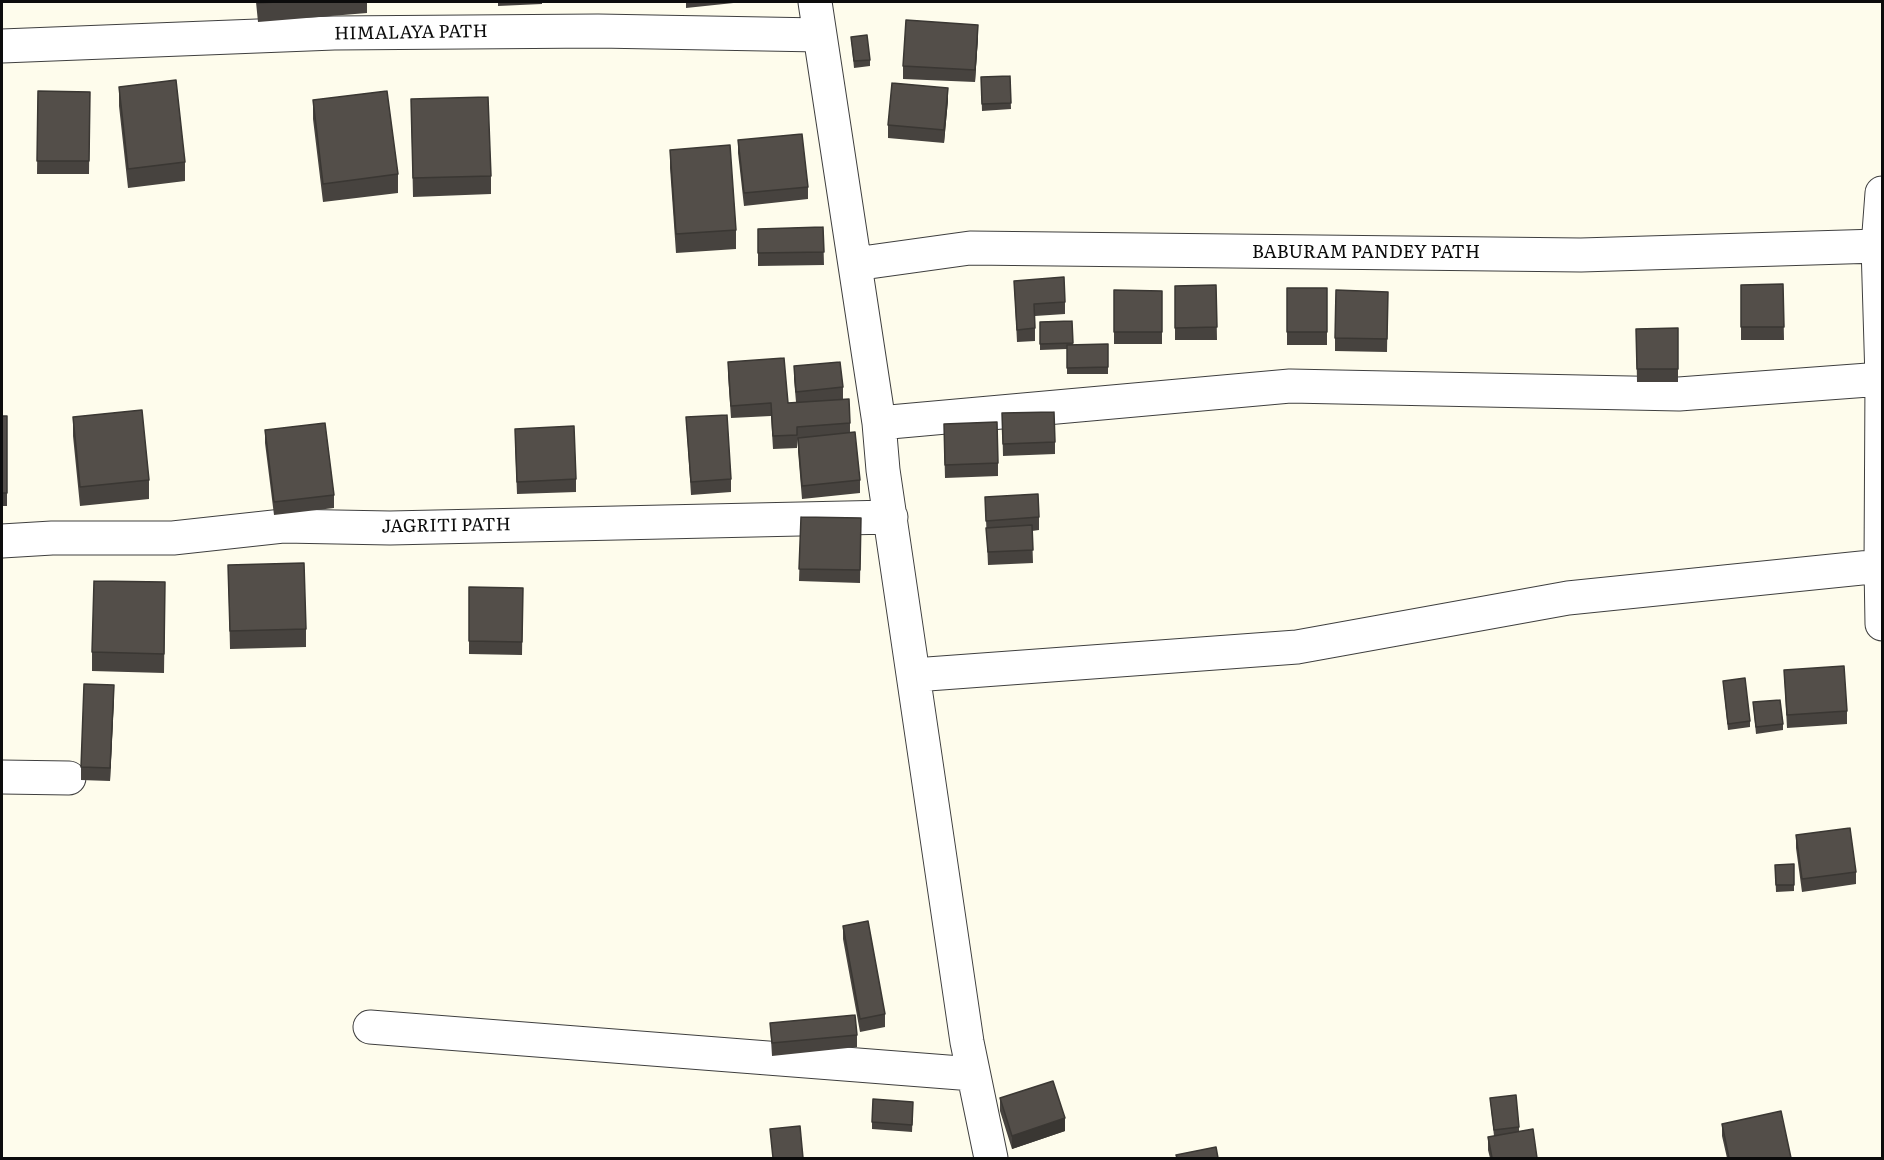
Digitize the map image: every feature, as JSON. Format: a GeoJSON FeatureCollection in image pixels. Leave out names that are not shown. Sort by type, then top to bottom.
{"type":"FeatureCollection","features":[{"type":"Feature","properties":{"kind":"street"},"geometry":{"type":"LineString","coordinates":[[815,2],[879,423],[883,470],[973,1074],[991,1158]]}},
{"type":"Feature","properties":{"kind":"street","name":"HIMALAYA PATH"},"geometry":{"type":"LineString","coordinates":[[2,46],[334,33],[598,30],[820,35]]}},
{"type":"Feature","properties":{"kind":"street"},"geometry":{"type":"LineString","coordinates":[[1882,194],[1878,246],[1882,379],[1882,624]]}},
{"type":"Feature","properties":{"kind":"street","name":"BABURAM PANDEY PATH"},"geometry":{"type":"LineString","coordinates":[[855,264],[970,248],[1581,255],[1878,246]]}},
{"type":"Feature","properties":{"kind":"street"},"geometry":{"type":"LineString","coordinates":[[879,423],[1290,386],[1679,394],[1882,379]]}},
{"type":"Feature","properties":{"kind":"street","name":"JAGRITI PATH"},"geometry":{"type":"LineString","coordinates":[[2,541],[52,538],[173,537],[283,526],[390,528],[891,517]]}},
{"type":"Feature","properties":{"kind":"street"},"geometry":{"type":"LineString","coordinates":[[914,675],[1297,647],[1568,597],[1881,566]]}},
{"type":"Feature","properties":{"kind":"street"},"geometry":{"type":"LineString","coordinates":[[2,777],[69,778]]}},
{"type":"Feature","properties":{"kind":"street"},"geometry":{"type":"LineString","coordinates":[[370,1027],[973,1074]]}},
{"type":"Feature","properties":{"kind":"building"},"geometry":{"type":"Polygon","coordinates":[[[906,20],[978,25],[975,70],[903,66],[906,20]]]}},
{"type":"Feature","properties":{"kind":"building"},"geometry":{"type":"Polygon","coordinates":[[[867,35],[870,60],[854,61],[851,37],[867,35]]]}},
{"type":"Feature","properties":{"kind":"building"},"geometry":{"type":"Polygon","coordinates":[[[1010,76],[1011,103],[982,104],[981,77],[1010,76]]]}},
{"type":"Feature","properties":{"kind":"building"},"geometry":{"type":"Polygon","coordinates":[[[176,80],[185,162],[128,169],[119,87],[176,80]]]}},
{"type":"Feature","properties":{"kind":"building"},"geometry":{"type":"Polygon","coordinates":[[[892,83],[948,88],[944,130],[888,125],[892,83]]]}},
{"type":"Feature","properties":{"kind":"building"},"geometry":{"type":"Polygon","coordinates":[[[38,91],[90,92],[89,161],[37,161],[38,91]]]}},
{"type":"Feature","properties":{"kind":"building"},"geometry":{"type":"Polygon","coordinates":[[[387,91],[398,174],[323,184],[313,100],[387,91]]]}},
{"type":"Feature","properties":{"kind":"building"},"geometry":{"type":"Polygon","coordinates":[[[488,97],[491,176],[413,178],[411,99],[488,97]]]}},
{"type":"Feature","properties":{"kind":"building"},"geometry":{"type":"Polygon","coordinates":[[[802,134],[808,187],[744,193],[738,140],[802,134]]]}},
{"type":"Feature","properties":{"kind":"building"},"geometry":{"type":"Polygon","coordinates":[[[730,145],[736,230],[676,234],[670,150],[730,145]]]}},
{"type":"Feature","properties":{"kind":"building"},"geometry":{"type":"Polygon","coordinates":[[[823,227],[824,252],[758,253],[758,229],[823,227]]]}},
{"type":"Feature","properties":{"kind":"building"},"geometry":{"type":"Polygon","coordinates":[[[1064,277],[1065,302],[1034,304],[1035,328],[1017,330],[1014,281],[1064,277]]]}},
{"type":"Feature","properties":{"kind":"building"},"geometry":{"type":"Polygon","coordinates":[[[1783,284],[1784,327],[1741,327],[1741,285],[1783,284]]]}},
{"type":"Feature","properties":{"kind":"building"},"geometry":{"type":"Polygon","coordinates":[[[1216,285],[1217,327],[1175,328],[1175,286],[1216,285]]]}},
{"type":"Feature","properties":{"kind":"building"},"geometry":{"type":"Polygon","coordinates":[[[1287,288],[1327,288],[1327,332],[1287,332],[1287,288]]]}},
{"type":"Feature","properties":{"kind":"building"},"geometry":{"type":"Polygon","coordinates":[[[1114,290],[1162,291],[1162,332],[1114,332],[1114,290]]]}},
{"type":"Feature","properties":{"kind":"building"},"geometry":{"type":"Polygon","coordinates":[[[1336,290],[1388,292],[1387,339],[1335,338],[1336,290]]]}},
{"type":"Feature","properties":{"kind":"building"},"geometry":{"type":"Polygon","coordinates":[[[1072,321],[1073,343],[1040,344],[1040,322],[1072,321]]]}},
{"type":"Feature","properties":{"kind":"building"},"geometry":{"type":"Polygon","coordinates":[[[1678,328],[1678,369],[1637,369],[1636,329],[1678,328]]]}},
{"type":"Feature","properties":{"kind":"building"},"geometry":{"type":"Polygon","coordinates":[[[1108,344],[1108,367],[1067,368],[1067,345],[1108,344]]]}},
{"type":"Feature","properties":{"kind":"building"},"geometry":{"type":"Polygon","coordinates":[[[784,358],[788,403],[849,399],[850,423],[797,427],[797,435],[773,436],[771,403],[731,406],[728,362],[784,358]]]}},
{"type":"Feature","properties":{"kind":"building"},"geometry":{"type":"Polygon","coordinates":[[[840,362],[843,387],[796,392],[794,366],[840,362]]]}},
{"type":"Feature","properties":{"kind":"building"},"geometry":{"type":"Polygon","coordinates":[[[142,410],[149,480],[80,487],[73,417],[142,410]]]}},
{"type":"Feature","properties":{"kind":"building"},"geometry":{"type":"Polygon","coordinates":[[[1054,412],[1055,442],[1003,444],[1002,413],[1054,412]]]}},
{"type":"Feature","properties":{"kind":"building"},"geometry":{"type":"Polygon","coordinates":[[[727,415],[731,479],[691,482],[686,417],[727,415]]]}},
{"type":"Feature","properties":{"kind":"building"},"geometry":{"type":"Polygon","coordinates":[[[2,416],[7,416],[7,493],[2,493],[2,416]]]}},
{"type":"Feature","properties":{"kind":"building"},"geometry":{"type":"Polygon","coordinates":[[[997,422],[998,463],[945,465],[944,424],[997,422]]]}},
{"type":"Feature","properties":{"kind":"building"},"geometry":{"type":"Polygon","coordinates":[[[325,423],[334,495],[274,502],[265,430],[325,423]]]}},
{"type":"Feature","properties":{"kind":"building"},"geometry":{"type":"Polygon","coordinates":[[[574,426],[576,479],[517,482],[515,429],[574,426]]]}},
{"type":"Feature","properties":{"kind":"building"},"geometry":{"type":"Polygon","coordinates":[[[855,432],[860,480],[802,486],[798,438],[855,432]]]}},
{"type":"Feature","properties":{"kind":"building"},"geometry":{"type":"Polygon","coordinates":[[[1038,494],[1039,517],[986,521],[985,497],[1038,494]]]}},
{"type":"Feature","properties":{"kind":"building"},"geometry":{"type":"Polygon","coordinates":[[[801,517],[861,518],[860,570],[799,569],[801,517]]]}},
{"type":"Feature","properties":{"kind":"building"},"geometry":{"type":"Polygon","coordinates":[[[1032,525],[1033,550],[988,552],[986,528],[1032,525]]]}},
{"type":"Feature","properties":{"kind":"building"},"geometry":{"type":"Polygon","coordinates":[[[304,563],[306,629],[230,631],[228,565],[304,563]]]}},
{"type":"Feature","properties":{"kind":"building"},"geometry":{"type":"Polygon","coordinates":[[[94,581],[165,582],[164,654],[92,652],[94,581]]]}},
{"type":"Feature","properties":{"kind":"building"},"geometry":{"type":"Polygon","coordinates":[[[469,587],[523,588],[522,642],[469,641],[469,587]]]}},
{"type":"Feature","properties":{"kind":"building"},"geometry":{"type":"Polygon","coordinates":[[[1844,666],[1847,711],[1787,715],[1784,670],[1844,666]]]}},
{"type":"Feature","properties":{"kind":"building"},"geometry":{"type":"Polygon","coordinates":[[[1745,678],[1750,721],[1728,724],[1723,681],[1745,678]]]}},
{"type":"Feature","properties":{"kind":"building"},"geometry":{"type":"Polygon","coordinates":[[[84,684],[114,685],[110,768],[81,767],[84,684]]]}},
{"type":"Feature","properties":{"kind":"building"},"geometry":{"type":"Polygon","coordinates":[[[1780,700],[1783,724],[1756,727],[1753,702],[1780,700]]]}},
{"type":"Feature","properties":{"kind":"building"},"geometry":{"type":"Polygon","coordinates":[[[1850,828],[1856,872],[1802,879],[1796,835],[1850,828]]]}},
{"type":"Feature","properties":{"kind":"building"},"geometry":{"type":"Polygon","coordinates":[[[1794,864],[1794,885],[1776,885],[1775,865],[1794,864]]]}},
{"type":"Feature","properties":{"kind":"building"},"geometry":{"type":"Polygon","coordinates":[[[868,921],[885,1014],[860,1019],[843,926],[868,921]]]}},
{"type":"Feature","properties":{"kind":"building"},"geometry":{"type":"Polygon","coordinates":[[[855,1015],[857,1035],[772,1043],[770,1023],[855,1015]]]}},
{"type":"Feature","properties":{"kind":"building"},"geometry":{"type":"Polygon","coordinates":[[[1053,1081],[1065,1118],[1012,1136],[1000,1098],[1053,1081]]]}},
{"type":"Feature","properties":{"kind":"building"},"geometry":{"type":"Polygon","coordinates":[[[1516,1095],[1519,1127],[1494,1130],[1490,1098],[1516,1095]]]}},
{"type":"Feature","properties":{"kind":"building"},"geometry":{"type":"Polygon","coordinates":[[[873,1099],[913,1102],[912,1125],[872,1122],[873,1099]]]}},
{"type":"Feature","properties":{"kind":"building"},"geometry":{"type":"Polygon","coordinates":[[[1781,1111],[1791,1158],[1729,1158],[1722,1124],[1781,1111]]]}},
{"type":"Feature","properties":{"kind":"building"},"geometry":{"type":"Polygon","coordinates":[[[800,1126],[803,1158],[773,1158],[770,1129],[800,1126]]]}},
{"type":"Feature","properties":{"kind":"building"},"geometry":{"type":"Polygon","coordinates":[[[1533,1129],[1537,1158],[1492,1158],[1488,1137],[1533,1129]]]}},
{"type":"Feature","properties":{"kind":"building"},"geometry":{"type":"Polygon","coordinates":[[[1216,1147],[1218,1158],[1177,1158],[1176,1155],[1216,1147]]]}}]}
